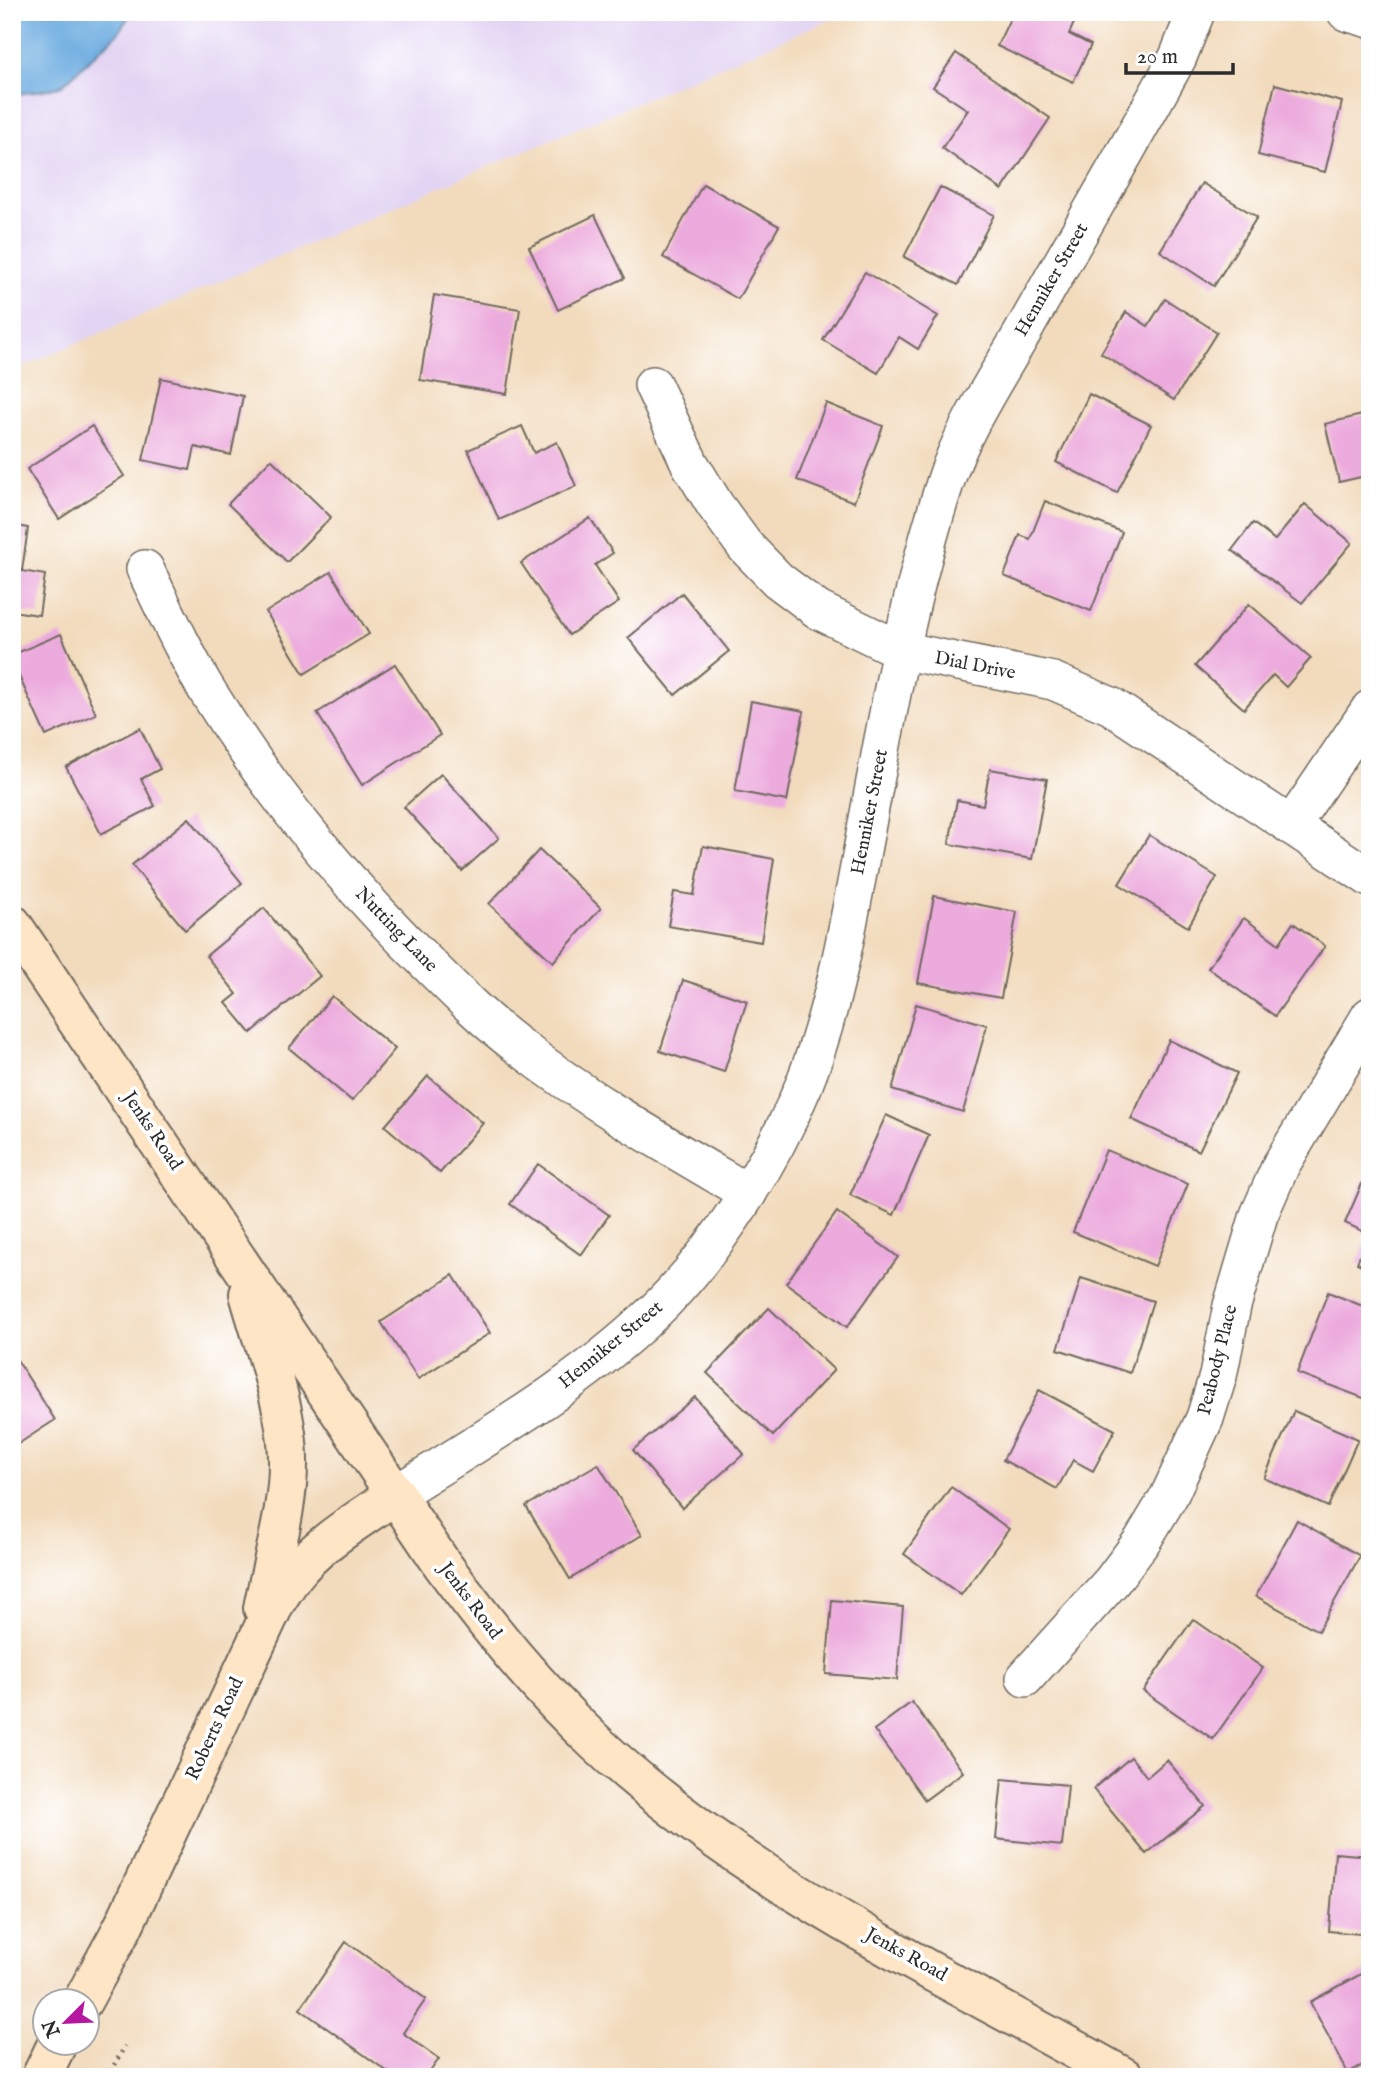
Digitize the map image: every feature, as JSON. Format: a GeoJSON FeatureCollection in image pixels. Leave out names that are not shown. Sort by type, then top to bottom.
{"type":"FeatureCollection","features":[{"type":"Feature","properties":{"kind":"street","name":"Henniker Street"},"geometry":{"type":"LineString","coordinates":[[396,1494],[539,1402],[631,1334],[667,1300],[697,1265],[748,1193],[775,1148],[803,1086],[822,1033],[852,908],[916,576],[947,477],[961,443],[1178,57],[1196,12]]}},
{"type":"Feature","properties":{"kind":"street"},"geometry":{"type":"LineString","coordinates":[[1346,12],[1370,19]]}},
{"type":"Feature","properties":{"kind":"street","name":"Dial Drive"},"geometry":{"type":"LineString","coordinates":[[653,385],[690,464],[745,546],[778,580],[818,610],[900,650],[1053,681],[1111,706],[1370,878]]}},
{"type":"Feature","properties":{"kind":"street","name":"Nutting Lane"},"geometry":{"type":"LineString","coordinates":[[145,569],[207,691],[260,769],[324,853],[383,920],[452,988],[519,1046],[598,1104],[748,1193]]}},
{"type":"Feature","properties":{"kind":"street"},"geometry":{"type":"LineString","coordinates":[[1291,826],[1370,709]]}},
{"type":"Feature","properties":{"kind":"street","name":"Jenks Road"},"geometry":{"type":"LineString","coordinates":[[12,924],[442,1563],[508,1652],[587,1734],[640,1781],[770,1877],[866,1934],[1124,2077]]}},
{"type":"Feature","properties":{"kind":"street","name":"Peabody Place"},"geometry":{"type":"LineString","coordinates":[[1025,1678],[1112,1581],[1142,1541],[1169,1496],[1205,1418],[1218,1376],[1231,1306],[1259,1215],[1281,1165],[1370,1016]]}},
{"type":"Feature","properties":{"kind":"street"},"geometry":{"type":"LineString","coordinates":[[242,1266],[283,1419],[288,1460],[285,1497],[256,1641]]}},
{"type":"Feature","properties":{"kind":"street","name":"Roberts Road"},"geometry":{"type":"LineString","coordinates":[[89,1988],[121,1929],[275,1603],[295,1574],[342,1532],[396,1494]]}},
{"type":"Feature","properties":{"kind":"path"},"geometry":{"type":"LineString","coordinates":[[107,2077],[125,2046]]}},
{"type":"Feature","properties":{"kind":"shaded area"},"geometry":{"type":"Polygon","coordinates":[[[12,12],[847,12],[12,371],[12,12]]]}},
{"type":"Feature","properties":{"kind":"water"},"geometry":{"type":"Polygon","coordinates":[[[12,12],[132,12],[118,33],[60,87],[12,95],[12,12]]]}},
{"type":"Feature","properties":{"kind":"building"},"geometry":{"type":"Polygon","coordinates":[[[1013,12],[1079,12],[1069,34],[1091,45],[1073,82],[997,46],[1013,12]]]}},
{"type":"Feature","properties":{"kind":"building"},"geometry":{"type":"Polygon","coordinates":[[[956,53],[1050,118],[1002,190],[942,148],[968,110],[933,87],[956,53]]]}},
{"type":"Feature","properties":{"kind":"building"},"geometry":{"type":"Polygon","coordinates":[[[1275,84],[1342,102],[1325,172],[1258,155],[1275,84]]]}},
{"type":"Feature","properties":{"kind":"building"},"geometry":{"type":"Polygon","coordinates":[[[1202,183],[1257,217],[1214,286],[1160,251],[1202,183]]]}},
{"type":"Feature","properties":{"kind":"building"},"geometry":{"type":"Polygon","coordinates":[[[703,184],[779,226],[738,299],[663,257],[703,184]]]}},
{"type":"Feature","properties":{"kind":"building"},"geometry":{"type":"Polygon","coordinates":[[[940,187],[994,215],[958,285],[904,257],[940,187]]]}},
{"type":"Feature","properties":{"kind":"building"},"geometry":{"type":"Polygon","coordinates":[[[595,215],[625,278],[558,310],[529,247],[595,215]]]}},
{"type":"Feature","properties":{"kind":"building"},"geometry":{"type":"Polygon","coordinates":[[[865,272],[938,316],[918,349],[899,337],[878,373],[823,340],[865,272]]]}},
{"type":"Feature","properties":{"kind":"building"},"geometry":{"type":"Polygon","coordinates":[[[434,295],[520,309],[507,394],[420,380],[434,295]]]}},
{"type":"Feature","properties":{"kind":"building"},"geometry":{"type":"Polygon","coordinates":[[[1165,299],[1217,332],[1174,400],[1101,353],[1126,312],[1148,326],[1165,299]]]}},
{"type":"Feature","properties":{"kind":"building"},"geometry":{"type":"Polygon","coordinates":[[[161,378],[243,396],[231,455],[195,447],[190,470],[143,460],[161,378]]]}},
{"type":"Feature","properties":{"kind":"building"},"geometry":{"type":"Polygon","coordinates":[[[1089,394],[1151,425],[1117,493],[1056,462],[1089,394]]]}},
{"type":"Feature","properties":{"kind":"building"},"geometry":{"type":"Polygon","coordinates":[[[826,403],[883,426],[854,502],[797,480],[826,403]]]}},
{"type":"Feature","properties":{"kind":"building"},"geometry":{"type":"Polygon","coordinates":[[[1370,413],[1370,475],[1339,482],[1325,424],[1370,413]]]}},
{"type":"Feature","properties":{"kind":"building"},"geometry":{"type":"Polygon","coordinates":[[[92,426],[124,476],[59,519],[27,469],[92,426]]]}},
{"type":"Feature","properties":{"kind":"building"},"geometry":{"type":"Polygon","coordinates":[[[522,426],[534,453],[557,442],[576,486],[499,520],[468,450],[522,426]]]}},
{"type":"Feature","properties":{"kind":"building"},"geometry":{"type":"Polygon","coordinates":[[[271,459],[331,517],[287,562],[228,504],[271,459]]]}},
{"type":"Feature","properties":{"kind":"building"},"geometry":{"type":"Polygon","coordinates":[[[1045,501],[1122,532],[1091,611],[1004,576],[1020,535],[1030,539],[1045,501]]]}},
{"type":"Feature","properties":{"kind":"building"},"geometry":{"type":"Polygon","coordinates":[[[1305,504],[1352,543],[1302,603],[1232,550],[1253,523],[1275,540],[1305,504]]]}},
{"type":"Feature","properties":{"kind":"building"},"geometry":{"type":"Polygon","coordinates":[[[590,518],[613,553],[595,565],[619,602],[569,635],[521,563],[590,518]]]}},
{"type":"Feature","properties":{"kind":"building"},"geometry":{"type":"Polygon","coordinates":[[[12,525],[28,528],[22,571],[45,575],[39,615],[12,611],[12,525]]]}},
{"type":"Feature","properties":{"kind":"building"},"geometry":{"type":"Polygon","coordinates":[[[331,572],[369,634],[304,674],[266,612],[331,572]]]}},
{"type":"Feature","properties":{"kind":"building"},"geometry":{"type":"Polygon","coordinates":[[[682,593],[729,651],[675,695],[628,638],[682,593]]]}},
{"type":"Feature","properties":{"kind":"building"},"geometry":{"type":"Polygon","coordinates":[[[1249,604],[1311,658],[1286,687],[1273,675],[1244,709],[1195,666],[1249,604]]]}},
{"type":"Feature","properties":{"kind":"building"},"geometry":{"type":"Polygon","coordinates":[[[61,634],[96,714],[46,736],[12,661],[12,655],[61,634]]]}},
{"type":"Feature","properties":{"kind":"building"},"geometry":{"type":"Polygon","coordinates":[[[395,664],[440,735],[362,785],[317,713],[395,664]]]}},
{"type":"Feature","properties":{"kind":"building"},"geometry":{"type":"Polygon","coordinates":[[[751,701],[804,711],[787,801],[735,791],[751,701]]]}},
{"type":"Feature","properties":{"kind":"building"},"geometry":{"type":"Polygon","coordinates":[[[140,728],[160,769],[141,779],[155,806],[101,834],[66,767],[140,728]]]}},
{"type":"Feature","properties":{"kind":"building"},"geometry":{"type":"Polygon","coordinates":[[[990,769],[1047,779],[1032,859],[949,844],[957,800],[983,805],[990,769]]]}},
{"type":"Feature","properties":{"kind":"building"},"geometry":{"type":"Polygon","coordinates":[[[441,774],[499,838],[462,871],[404,807],[441,774]]]}},
{"type":"Feature","properties":{"kind":"building"},"geometry":{"type":"Polygon","coordinates":[[[189,818],[242,883],[185,930],[132,865],[189,818]]]}},
{"type":"Feature","properties":{"kind":"building"},"geometry":{"type":"Polygon","coordinates":[[[1149,835],[1217,877],[1188,927],[1119,884],[1149,835]]]}},
{"type":"Feature","properties":{"kind":"building"},"geometry":{"type":"Polygon","coordinates":[[[703,846],[774,859],[761,942],[668,926],[674,892],[694,895],[703,846]]]}},
{"type":"Feature","properties":{"kind":"building"},"geometry":{"type":"Polygon","coordinates":[[[539,850],[601,908],[553,962],[489,904],[539,850]]]}},
{"type":"Feature","properties":{"kind":"building"},"geometry":{"type":"Polygon","coordinates":[[[934,896],[1017,912],[1001,998],[918,983],[934,896]]]}},
{"type":"Feature","properties":{"kind":"building"},"geometry":{"type":"Polygon","coordinates":[[[264,908],[320,976],[251,1033],[226,1003],[237,994],[206,956],[264,908]]]}},
{"type":"Feature","properties":{"kind":"building"},"geometry":{"type":"Polygon","coordinates":[[[1244,918],[1279,944],[1293,923],[1325,946],[1275,1016],[1208,968],[1244,918]]]}},
{"type":"Feature","properties":{"kind":"building"},"geometry":{"type":"Polygon","coordinates":[[[683,980],[747,1001],[724,1072],[660,1051],[683,980]]]}},
{"type":"Feature","properties":{"kind":"building"},"geometry":{"type":"Polygon","coordinates":[[[332,996],[395,1049],[352,1101],[289,1048],[332,996]]]}},
{"type":"Feature","properties":{"kind":"building"},"geometry":{"type":"Polygon","coordinates":[[[916,1004],[987,1025],[963,1112],[892,1090],[916,1004]]]}},
{"type":"Feature","properties":{"kind":"building"},"geometry":{"type":"Polygon","coordinates":[[[1169,1040],[1237,1073],[1199,1151],[1131,1119],[1169,1040]]]}},
{"type":"Feature","properties":{"kind":"building"},"geometry":{"type":"Polygon","coordinates":[[[428,1076],[483,1123],[440,1173],[385,1126],[428,1076]]]}},
{"type":"Feature","properties":{"kind":"building"},"geometry":{"type":"Polygon","coordinates":[[[886,1115],[929,1135],[894,1215],[850,1195],[886,1115]]]}},
{"type":"Feature","properties":{"kind":"building"},"geometry":{"type":"Polygon","coordinates":[[[1106,1150],[1188,1184],[1155,1266],[1073,1232],[1106,1150]]]}},
{"type":"Feature","properties":{"kind":"building"},"geometry":{"type":"Polygon","coordinates":[[[538,1164],[609,1215],[581,1255],[510,1204],[538,1164]]]}},
{"type":"Feature","properties":{"kind":"building"},"geometry":{"type":"Polygon","coordinates":[[[1364,1179],[1370,1181],[1370,1269],[1357,1263],[1369,1234],[1345,1223],[1364,1179]]]}},
{"type":"Feature","properties":{"kind":"building"},"geometry":{"type":"Polygon","coordinates":[[[837,1212],[898,1257],[847,1327],[786,1283],[837,1212]]]}},
{"type":"Feature","properties":{"kind":"building"},"geometry":{"type":"Polygon","coordinates":[[[453,1275],[490,1333],[418,1379],[381,1322],[453,1275]]]}},
{"type":"Feature","properties":{"kind":"building"},"geometry":{"type":"Polygon","coordinates":[[[1081,1278],[1153,1301],[1130,1373],[1058,1349],[1081,1278]]]}},
{"type":"Feature","properties":{"kind":"building"},"geometry":{"type":"Polygon","coordinates":[[[1328,1292],[1370,1309],[1370,1389],[1366,1399],[1297,1373],[1328,1292]]]}},
{"type":"Feature","properties":{"kind":"building"},"geometry":{"type":"Polygon","coordinates":[[[769,1308],[834,1370],[773,1436],[707,1373],[769,1308]]]}},
{"type":"Feature","properties":{"kind":"building"},"geometry":{"type":"Polygon","coordinates":[[[12,1352],[55,1420],[12,1448],[12,1352]]]}},
{"type":"Feature","properties":{"kind":"building"},"geometry":{"type":"Polygon","coordinates":[[[1039,1390],[1115,1430],[1093,1471],[1073,1460],[1057,1489],[1003,1460],[1039,1390]]]}},
{"type":"Feature","properties":{"kind":"building"},"geometry":{"type":"Polygon","coordinates":[[[695,1397],[744,1454],[682,1508],[633,1450],[695,1397]]]}},
{"type":"Feature","properties":{"kind":"building"},"geometry":{"type":"Polygon","coordinates":[[[1294,1411],[1358,1439],[1328,1507],[1264,1478],[1294,1411]]]}},
{"type":"Feature","properties":{"kind":"building"},"geometry":{"type":"Polygon","coordinates":[[[598,1464],[642,1535],[570,1579],[526,1506],[598,1464]]]}},
{"type":"Feature","properties":{"kind":"building"},"geometry":{"type":"Polygon","coordinates":[[[951,1487],[1009,1529],[961,1595],[904,1554],[951,1487]]]}},
{"type":"Feature","properties":{"kind":"building"},"geometry":{"type":"Polygon","coordinates":[[[1297,1520],[1360,1556],[1318,1631],[1256,1596],[1297,1520]]]}},
{"type":"Feature","properties":{"kind":"building"},"geometry":{"type":"Polygon","coordinates":[[[832,1600],[903,1607],[897,1680],[826,1674],[832,1600]]]}},
{"type":"Feature","properties":{"kind":"building"},"geometry":{"type":"Polygon","coordinates":[[[1193,1619],[1263,1668],[1213,1739],[1143,1691],[1193,1619]]]}},
{"type":"Feature","properties":{"kind":"building"},"geometry":{"type":"Polygon","coordinates":[[[912,1702],[963,1772],[925,1800],[874,1730],[912,1702]]]}},
{"type":"Feature","properties":{"kind":"building"},"geometry":{"type":"Polygon","coordinates":[[[1131,1757],[1147,1777],[1167,1760],[1205,1806],[1146,1854],[1093,1789],[1131,1757]]]}},
{"type":"Feature","properties":{"kind":"building"},"geometry":{"type":"Polygon","coordinates":[[[1002,1779],[1068,1785],[1062,1846],[996,1839],[1002,1779]]]}},
{"type":"Feature","properties":{"kind":"building"},"geometry":{"type":"Polygon","coordinates":[[[1335,1853],[1370,1856],[1370,1935],[1329,1931],[1335,1853]]]}},
{"type":"Feature","properties":{"kind":"building"},"geometry":{"type":"Polygon","coordinates":[[[346,1942],[426,1999],[403,2033],[439,2059],[426,2077],[395,2077],[300,2009],[346,1942]]]}},
{"type":"Feature","properties":{"kind":"building"},"geometry":{"type":"Polygon","coordinates":[[[1370,1969],[1370,2061],[1348,2073],[1310,2002],[1370,1969]]]}}]}
